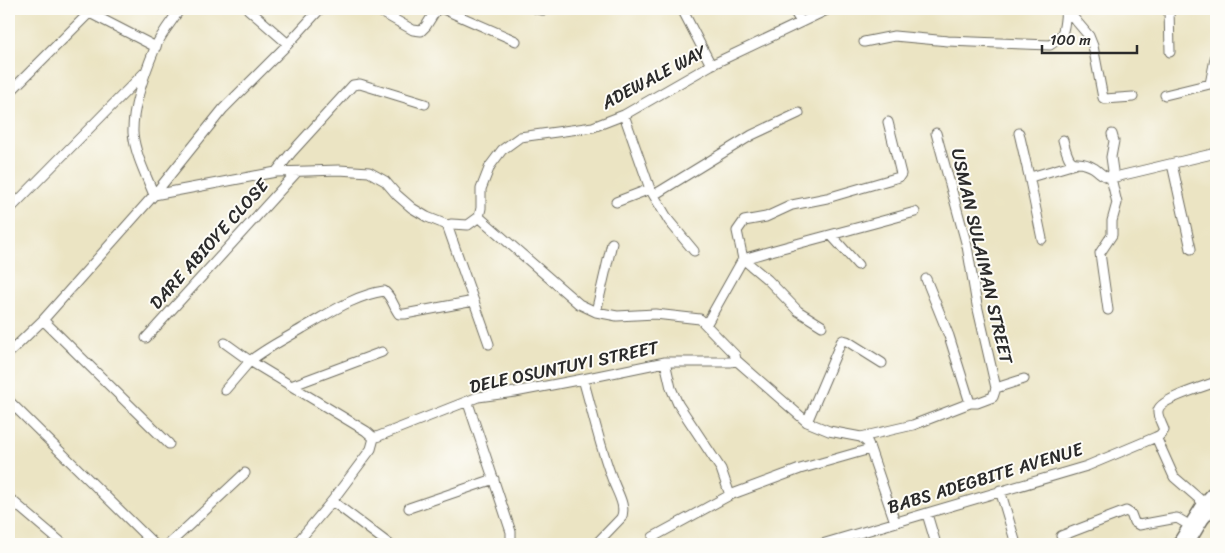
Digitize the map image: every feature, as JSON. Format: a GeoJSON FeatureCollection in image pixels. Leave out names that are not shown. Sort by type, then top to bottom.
{"type":"FeatureCollection","features":[{"type":"Feature","properties":{"kind":"main road"},"geometry":{"type":"LineString","coordinates":[[1178,544],[1204,503],[1216,490]]}},
{"type":"Feature","properties":{"kind":"main road"},"geometry":{"type":"LineString","coordinates":[[1188,544],[1216,502]]}},
{"type":"Feature","properties":{"kind":"street"},"geometry":{"type":"LineString","coordinates":[[154,195],[140,163],[134,134],[134,114],[139,93],[156,47],[180,9]]}},
{"type":"Feature","properties":{"kind":"street"},"geometry":{"type":"LineString","coordinates":[[248,9],[288,44]]}},
{"type":"Feature","properties":{"kind":"street"},"geometry":{"type":"LineString","coordinates":[[9,353],[43,320],[154,195],[223,109],[320,9]]}},
{"type":"Feature","properties":{"kind":"street"},"geometry":{"type":"LineString","coordinates":[[376,9],[413,30],[421,31],[436,10],[441,9],[516,41]]}},
{"type":"Feature","properties":{"kind":"street"},"geometry":{"type":"LineString","coordinates":[[537,9],[549,9]]}},
{"type":"Feature","properties":{"kind":"street"},"geometry":{"type":"LineString","coordinates":[[682,9],[711,65]]}},
{"type":"Feature","properties":{"kind":"street"},"geometry":{"type":"LineString","coordinates":[[794,9],[801,22]]}},
{"type":"Feature","properties":{"kind":"street","name":"ADEWALE WAY"},"geometry":{"type":"LineString","coordinates":[[479,218],[481,208],[480,189],[490,166],[502,150],[520,137],[593,127],[624,115],[711,65],[829,9]]}},
{"type":"Feature","properties":{"kind":"street"},"geometry":{"type":"LineString","coordinates":[[864,42],[894,36],[948,41],[1050,45],[1062,35],[1066,9]]}},
{"type":"Feature","properties":{"kind":"street"},"geometry":{"type":"LineString","coordinates":[[1066,9],[1089,36],[1093,46],[1103,98],[1105,100],[1133,97]]}},
{"type":"Feature","properties":{"kind":"street"},"geometry":{"type":"LineString","coordinates":[[1169,9],[1170,52]]}},
{"type":"Feature","properties":{"kind":"street"},"geometry":{"type":"LineString","coordinates":[[9,93],[86,11],[156,47]]}},
{"type":"Feature","properties":{"kind":"street"},"geometry":{"type":"LineString","coordinates":[[1165,95],[1210,84],[1216,54]]}},
{"type":"Feature","properties":{"kind":"street"},"geometry":{"type":"LineString","coordinates":[[9,210],[148,69]]}},
{"type":"Feature","properties":{"kind":"street"},"geometry":{"type":"LineString","coordinates":[[276,172],[353,85],[360,84],[425,104]]}},
{"type":"Feature","properties":{"kind":"street"},"geometry":{"type":"LineString","coordinates":[[616,202],[652,192],[752,135],[799,113]]}},
{"type":"Feature","properties":{"kind":"street"},"geometry":{"type":"LineString","coordinates":[[624,115],[652,192],[669,221],[694,252]]}},
{"type":"Feature","properties":{"kind":"street"},"geometry":{"type":"LineString","coordinates":[[822,326],[798,311],[768,280],[743,259],[737,230],[744,221],[766,217],[792,205],[827,198],[899,176],[901,174],[888,122]]}},
{"type":"Feature","properties":{"kind":"street","name":"USMAN SULAIMAN STREET"},"geometry":{"type":"LineString","coordinates":[[936,133],[967,246],[977,305],[996,388]]}},
{"type":"Feature","properties":{"kind":"street"},"geometry":{"type":"LineString","coordinates":[[1019,133],[1042,239]]}},
{"type":"Feature","properties":{"kind":"street"},"geometry":{"type":"LineString","coordinates":[[1108,310],[1100,253],[1112,235],[1112,221],[1117,203],[1111,178],[1113,171],[1111,157],[1114,141],[1112,134]]}},
{"type":"Feature","properties":{"kind":"street"},"geometry":{"type":"LineString","coordinates":[[1063,140],[1067,156],[1075,164]]}},
{"type":"Feature","properties":{"kind":"street"},"geometry":{"type":"LineString","coordinates":[[1029,176],[1075,164],[1094,168],[1101,175],[1111,178],[1216,154]]}},
{"type":"Feature","properties":{"kind":"street"},"geometry":{"type":"LineString","coordinates":[[1172,164],[1191,249]]}},
{"type":"Feature","properties":{"kind":"street"},"geometry":{"type":"LineString","coordinates":[[154,195],[276,172],[339,170],[369,172],[386,181],[397,195],[412,208],[427,217],[448,225],[468,225],[479,218],[579,304],[596,312],[617,316],[655,314],[694,318],[706,325],[735,355],[736,360],[807,422],[829,431],[862,437],[913,425],[970,403],[977,403],[993,397],[996,388],[1024,379]]}},
{"type":"Feature","properties":{"kind":"street","name":"DARE ABIOYE CLOSE"},"geometry":{"type":"LineString","coordinates":[[146,338],[296,172]]}},
{"type":"Feature","properties":{"kind":"street"},"geometry":{"type":"LineString","coordinates":[[706,325],[743,259],[813,238],[831,235],[915,212]]}},
{"type":"Feature","properties":{"kind":"street"},"geometry":{"type":"LineString","coordinates":[[448,225],[489,344]]}},
{"type":"Feature","properties":{"kind":"street"},"geometry":{"type":"LineString","coordinates":[[831,235],[858,264]]}},
{"type":"Feature","properties":{"kind":"street"},"geometry":{"type":"LineString","coordinates":[[596,312],[612,243]]}},
{"type":"Feature","properties":{"kind":"street"},"geometry":{"type":"LineString","coordinates":[[926,279],[949,336],[970,403]]}},
{"type":"Feature","properties":{"kind":"street"},"geometry":{"type":"LineString","coordinates":[[225,390],[250,361],[263,351],[341,307],[376,292],[384,291],[389,295],[399,314],[474,301]]}},
{"type":"Feature","properties":{"kind":"street"},"geometry":{"type":"LineString","coordinates":[[43,320],[169,444]]}},
{"type":"Feature","properties":{"kind":"street"},"geometry":{"type":"LineString","coordinates":[[807,422],[843,340],[882,363]]}},
{"type":"Feature","properties":{"kind":"street"},"geometry":{"type":"LineString","coordinates":[[226,342],[250,361],[366,431],[374,438],[371,449],[332,501],[296,544]]}},
{"type":"Feature","properties":{"kind":"street"},"geometry":{"type":"LineString","coordinates":[[291,386],[382,352]]}},
{"type":"Feature","properties":{"kind":"street","name":"DELE OSUNTUYI STREET"},"geometry":{"type":"LineString","coordinates":[[374,438],[478,398],[665,362],[731,362],[736,360]]}},
{"type":"Feature","properties":{"kind":"street"},"geometry":{"type":"LineString","coordinates":[[665,362],[671,388],[678,404],[721,469],[730,495]]}},
{"type":"Feature","properties":{"kind":"street"},"geometry":{"type":"LineString","coordinates":[[583,379],[611,476],[624,513],[596,544]]}},
{"type":"Feature","properties":{"kind":"street"},"geometry":{"type":"LineString","coordinates":[[1204,503],[1174,477],[1156,437],[1164,430],[1157,412],[1159,406],[1163,403],[1216,382]]}},
{"type":"Feature","properties":{"kind":"street"},"geometry":{"type":"LineString","coordinates":[[9,401],[154,544]]}},
{"type":"Feature","properties":{"kind":"street"},"geometry":{"type":"LineString","coordinates":[[468,403],[511,532],[511,544]]}},
{"type":"Feature","properties":{"kind":"street"},"geometry":{"type":"LineString","coordinates":[[862,437],[868,443],[895,522]]}},
{"type":"Feature","properties":{"kind":"street","name":"BABS ADEGBITE AVENUE"},"geometry":{"type":"LineString","coordinates":[[822,544],[1086,466],[1156,437]]}},
{"type":"Feature","properties":{"kind":"street"},"geometry":{"type":"LineString","coordinates":[[653,537],[730,495],[800,469],[870,449]]}},
{"type":"Feature","properties":{"kind":"street"},"geometry":{"type":"LineString","coordinates":[[169,544],[245,473]]}},
{"type":"Feature","properties":{"kind":"street"},"geometry":{"type":"LineString","coordinates":[[409,508],[494,479]]}},
{"type":"Feature","properties":{"kind":"street"},"geometry":{"type":"LineString","coordinates":[[1000,490],[1016,544]]}},
{"type":"Feature","properties":{"kind":"street"},"geometry":{"type":"LineString","coordinates":[[9,498],[62,544]]}},
{"type":"Feature","properties":{"kind":"street"},"geometry":{"type":"LineString","coordinates":[[332,501],[389,544]]}},
{"type":"Feature","properties":{"kind":"street"},"geometry":{"type":"LineString","coordinates":[[1061,536],[1126,511],[1131,514],[1134,522],[1139,525],[1177,518],[1189,525]]}},
{"type":"Feature","properties":{"kind":"street"},"geometry":{"type":"LineString","coordinates":[[927,514],[936,544]]}}]}
